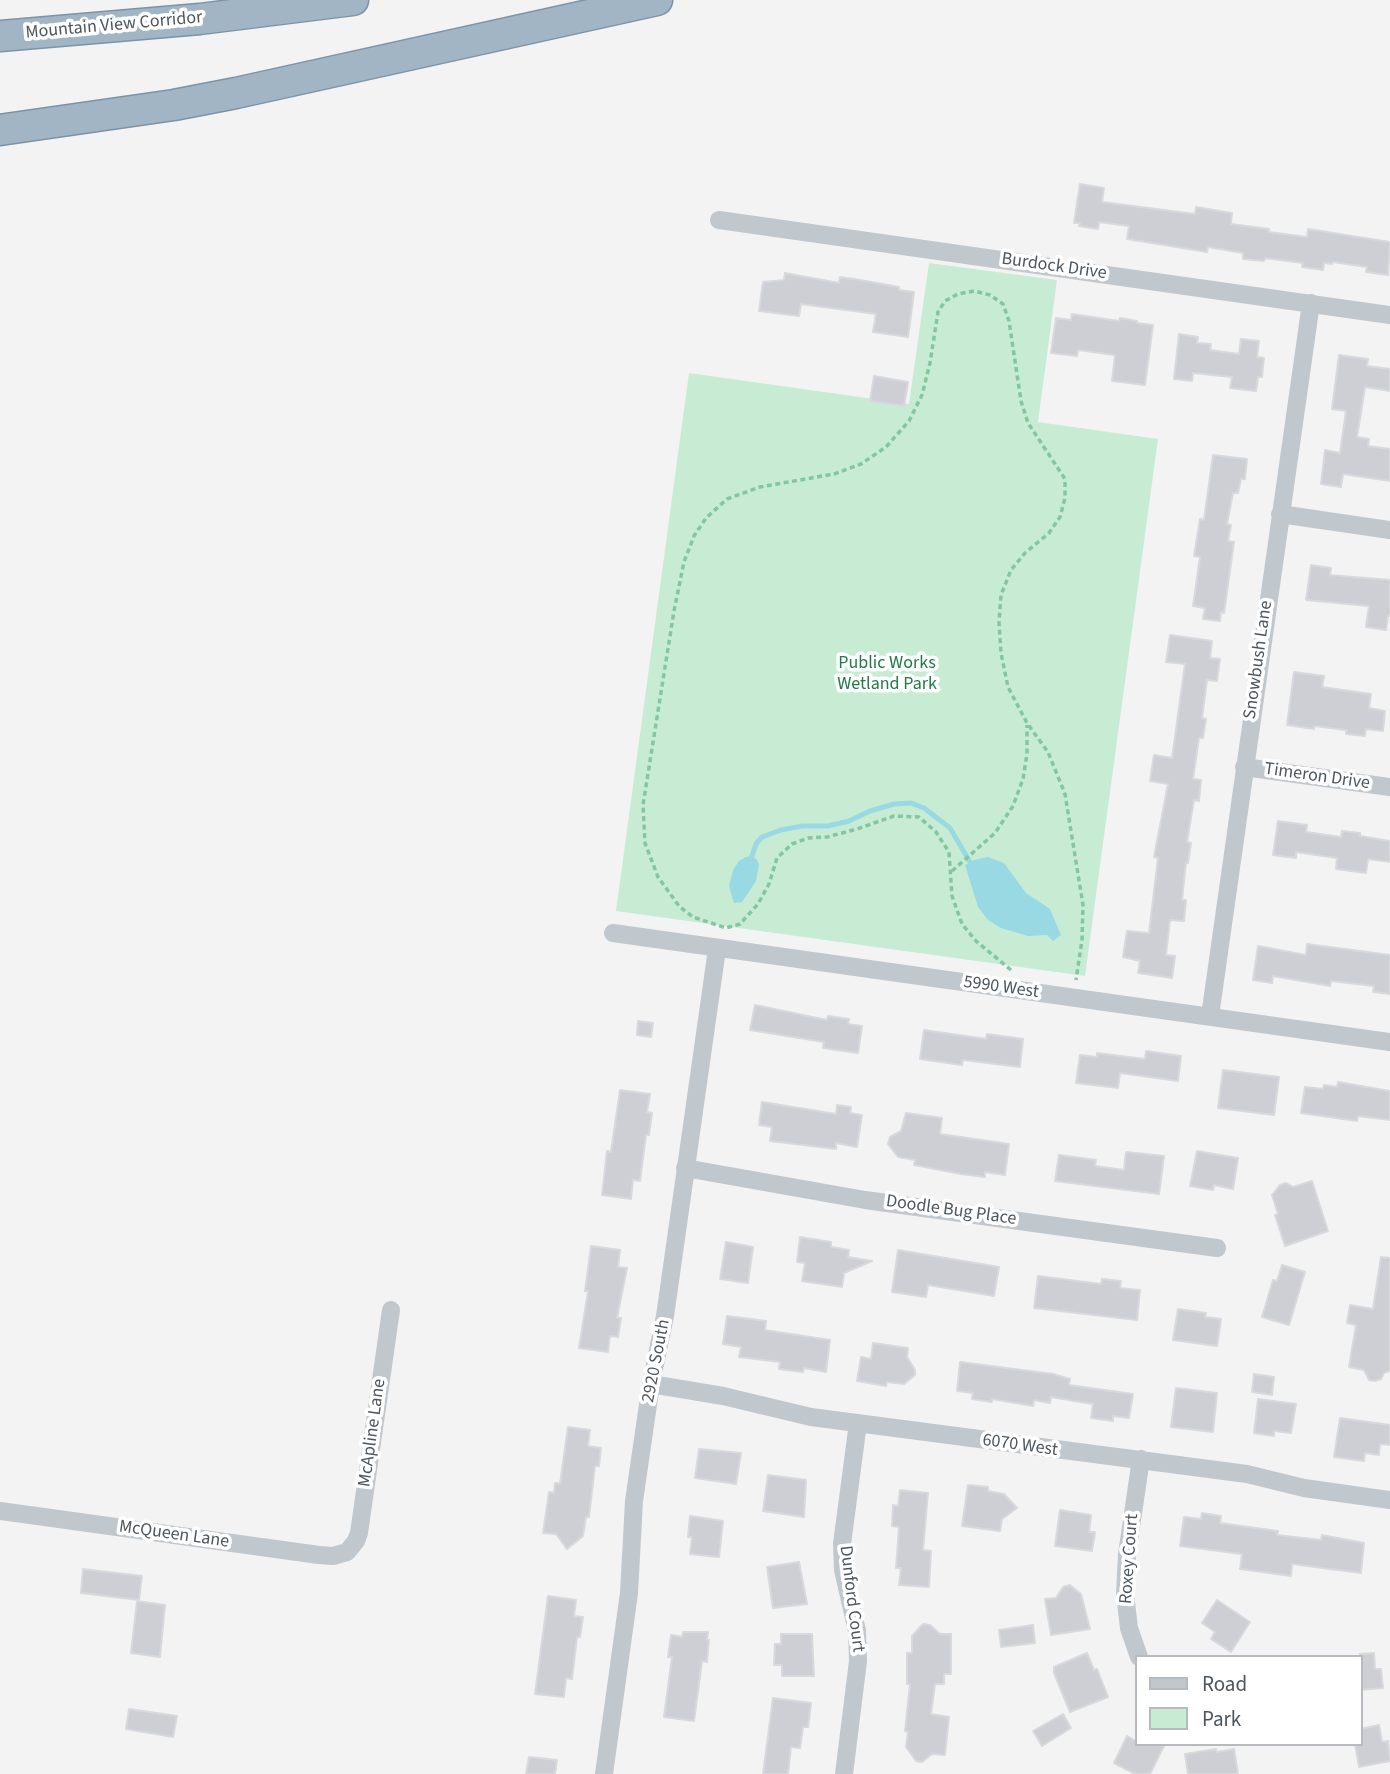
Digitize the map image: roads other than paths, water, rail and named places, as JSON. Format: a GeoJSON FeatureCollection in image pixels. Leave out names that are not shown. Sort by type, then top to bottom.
{"type":"FeatureCollection","features":[{"type":"Feature","properties":{"kind":"highway","name":"Mountain View Corridor"},"geometry":{"type":"LineString","coordinates":[[0,36],[187,20],[353,0]]}},
{"type":"Feature","properties":{"kind":"highway"},"geometry":{"type":"LineString","coordinates":[[0,130],[174,105],[236,93],[657,0]]}},
{"type":"Feature","properties":{"kind":"street","name":"Burdock Drive"},"geometry":{"type":"LineString","coordinates":[[719,220],[1390,315]]}},
{"type":"Feature","properties":{"kind":"street","name":"Snowbush Lane"},"geometry":{"type":"LineString","coordinates":[[1210,1016],[1311,303]]}},
{"type":"Feature","properties":{"kind":"street"},"geometry":{"type":"LineString","coordinates":[[1280,514],[1390,530]]}},
{"type":"Feature","properties":{"kind":"street","name":"Timeron Drive"},"geometry":{"type":"LineString","coordinates":[[1244,767],[1390,787]]}},
{"type":"Feature","properties":{"kind":"street","name":"5990 West"},"geometry":{"type":"LineString","coordinates":[[613,933],[1390,1042]]}},
{"type":"Feature","properties":{"kind":"street","name":"2920 South"},"geometry":{"type":"LineString","coordinates":[[604,1774],[629,1594],[634,1502],[651,1384],[665,1316],[717,949]]}},
{"type":"Feature","properties":{"kind":"street","name":"Doodle Bug Place"},"geometry":{"type":"LineString","coordinates":[[685,1168],[853,1198],[1217,1248]]}},
{"type":"Feature","properties":{"kind":"street","name":"McApline Lane"},"geometry":{"type":"LineString","coordinates":[[347,1552],[359,1533],[391,1310]]}},
{"type":"Feature","properties":{"kind":"street","name":"6070 West"},"geometry":{"type":"LineString","coordinates":[[651,1384],[723,1396],[791,1413],[1093,1456],[1141,1459],[1247,1474],[1304,1488],[1390,1500]]}},
{"type":"Feature","properties":{"kind":"street","name":"Dunford Court"},"geometry":{"type":"LineString","coordinates":[[844,1774],[859,1661],[857,1630],[843,1570],[842,1544],[858,1423]]}},
{"type":"Feature","properties":{"kind":"street","name":"Roxey Court"},"geometry":{"type":"LineString","coordinates":[[1138,1655],[1129,1628],[1125,1594],[1127,1554],[1141,1459]]}},
{"type":"Feature","properties":{"kind":"street","name":"McQueen Lane"},"geometry":{"type":"LineString","coordinates":[[0,1511],[319,1555],[332,1556],[347,1552]]}},
{"type":"Feature","properties":{"kind":"water"},"geometry":{"type":"Polygon","coordinates":[[[752,856],[759,865],[756,881],[742,902],[734,903],[729,886],[733,870],[739,861],[752,856]]]}},
{"type":"Feature","properties":{"kind":"water"},"geometry":{"type":"Polygon","coordinates":[[[988,857],[1004,863],[1026,893],[1050,909],[1061,935],[1053,941],[1047,935],[1028,936],[1001,928],[988,920],[978,907],[965,865],[988,857]]]}},
{"type":"Feature","properties":{"kind":"waterway"},"geometry":{"type":"LineString","coordinates":[[752,856],[762,837],[781,830],[802,826],[828,826],[894,804],[911,803],[924,808],[950,828],[970,862]]}},
{"type":"Feature","properties":{"kind":"park label","name":"Public Works Wetland Park"},"geometry":{"type":"Point","coordinates":[887,674]}}]}
